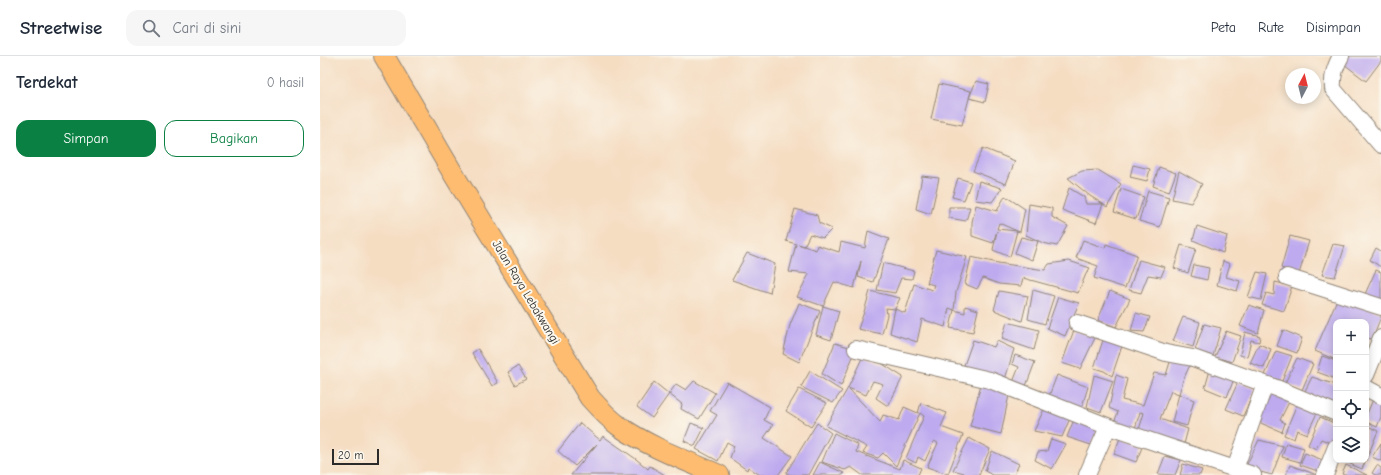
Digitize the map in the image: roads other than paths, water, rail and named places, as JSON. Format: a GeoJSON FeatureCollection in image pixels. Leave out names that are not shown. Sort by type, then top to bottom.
{"type":"FeatureCollection","features":[{"type":"Feature","properties":{"kind":"main road","name":"Jalan Raya Lebakwangi"},"geometry":{"type":"LineString","coordinates":[[384,56],[454,175],[590,398],[612,421],[635,437],[719,475]]}},
{"type":"Feature","properties":{"kind":"street"},"geometry":{"type":"LineString","coordinates":[[1341,56],[1334,68],[1332,81],[1333,89],[1381,145]]}},
{"type":"Feature","properties":{"kind":"street"},"geometry":{"type":"LineString","coordinates":[[1287,277],[1381,307]]}},
{"type":"Feature","properties":{"kind":"street"},"geometry":{"type":"LineString","coordinates":[[1077,323],[1166,353],[1193,358],[1333,412]]}},
{"type":"Feature","properties":{"kind":"street"},"geometry":{"type":"LineString","coordinates":[[1369,368],[1381,338]]}},
{"type":"Feature","properties":{"kind":"street"},"geometry":{"type":"LineString","coordinates":[[856,349],[990,380],[1108,427],[1253,475]]}},
{"type":"Feature","properties":{"kind":"street"},"geometry":{"type":"LineString","coordinates":[[1235,469],[1264,384]]}},
{"type":"Feature","properties":{"kind":"street"},"geometry":{"type":"LineString","coordinates":[[1369,390],[1381,396]]}},
{"type":"Feature","properties":{"kind":"street"},"geometry":{"type":"LineString","coordinates":[[1087,475],[1108,427]]}},
{"type":"Feature","properties":{"kind":"street"},"geometry":{"type":"LineString","coordinates":[[1325,475],[1333,455]]}}]}
